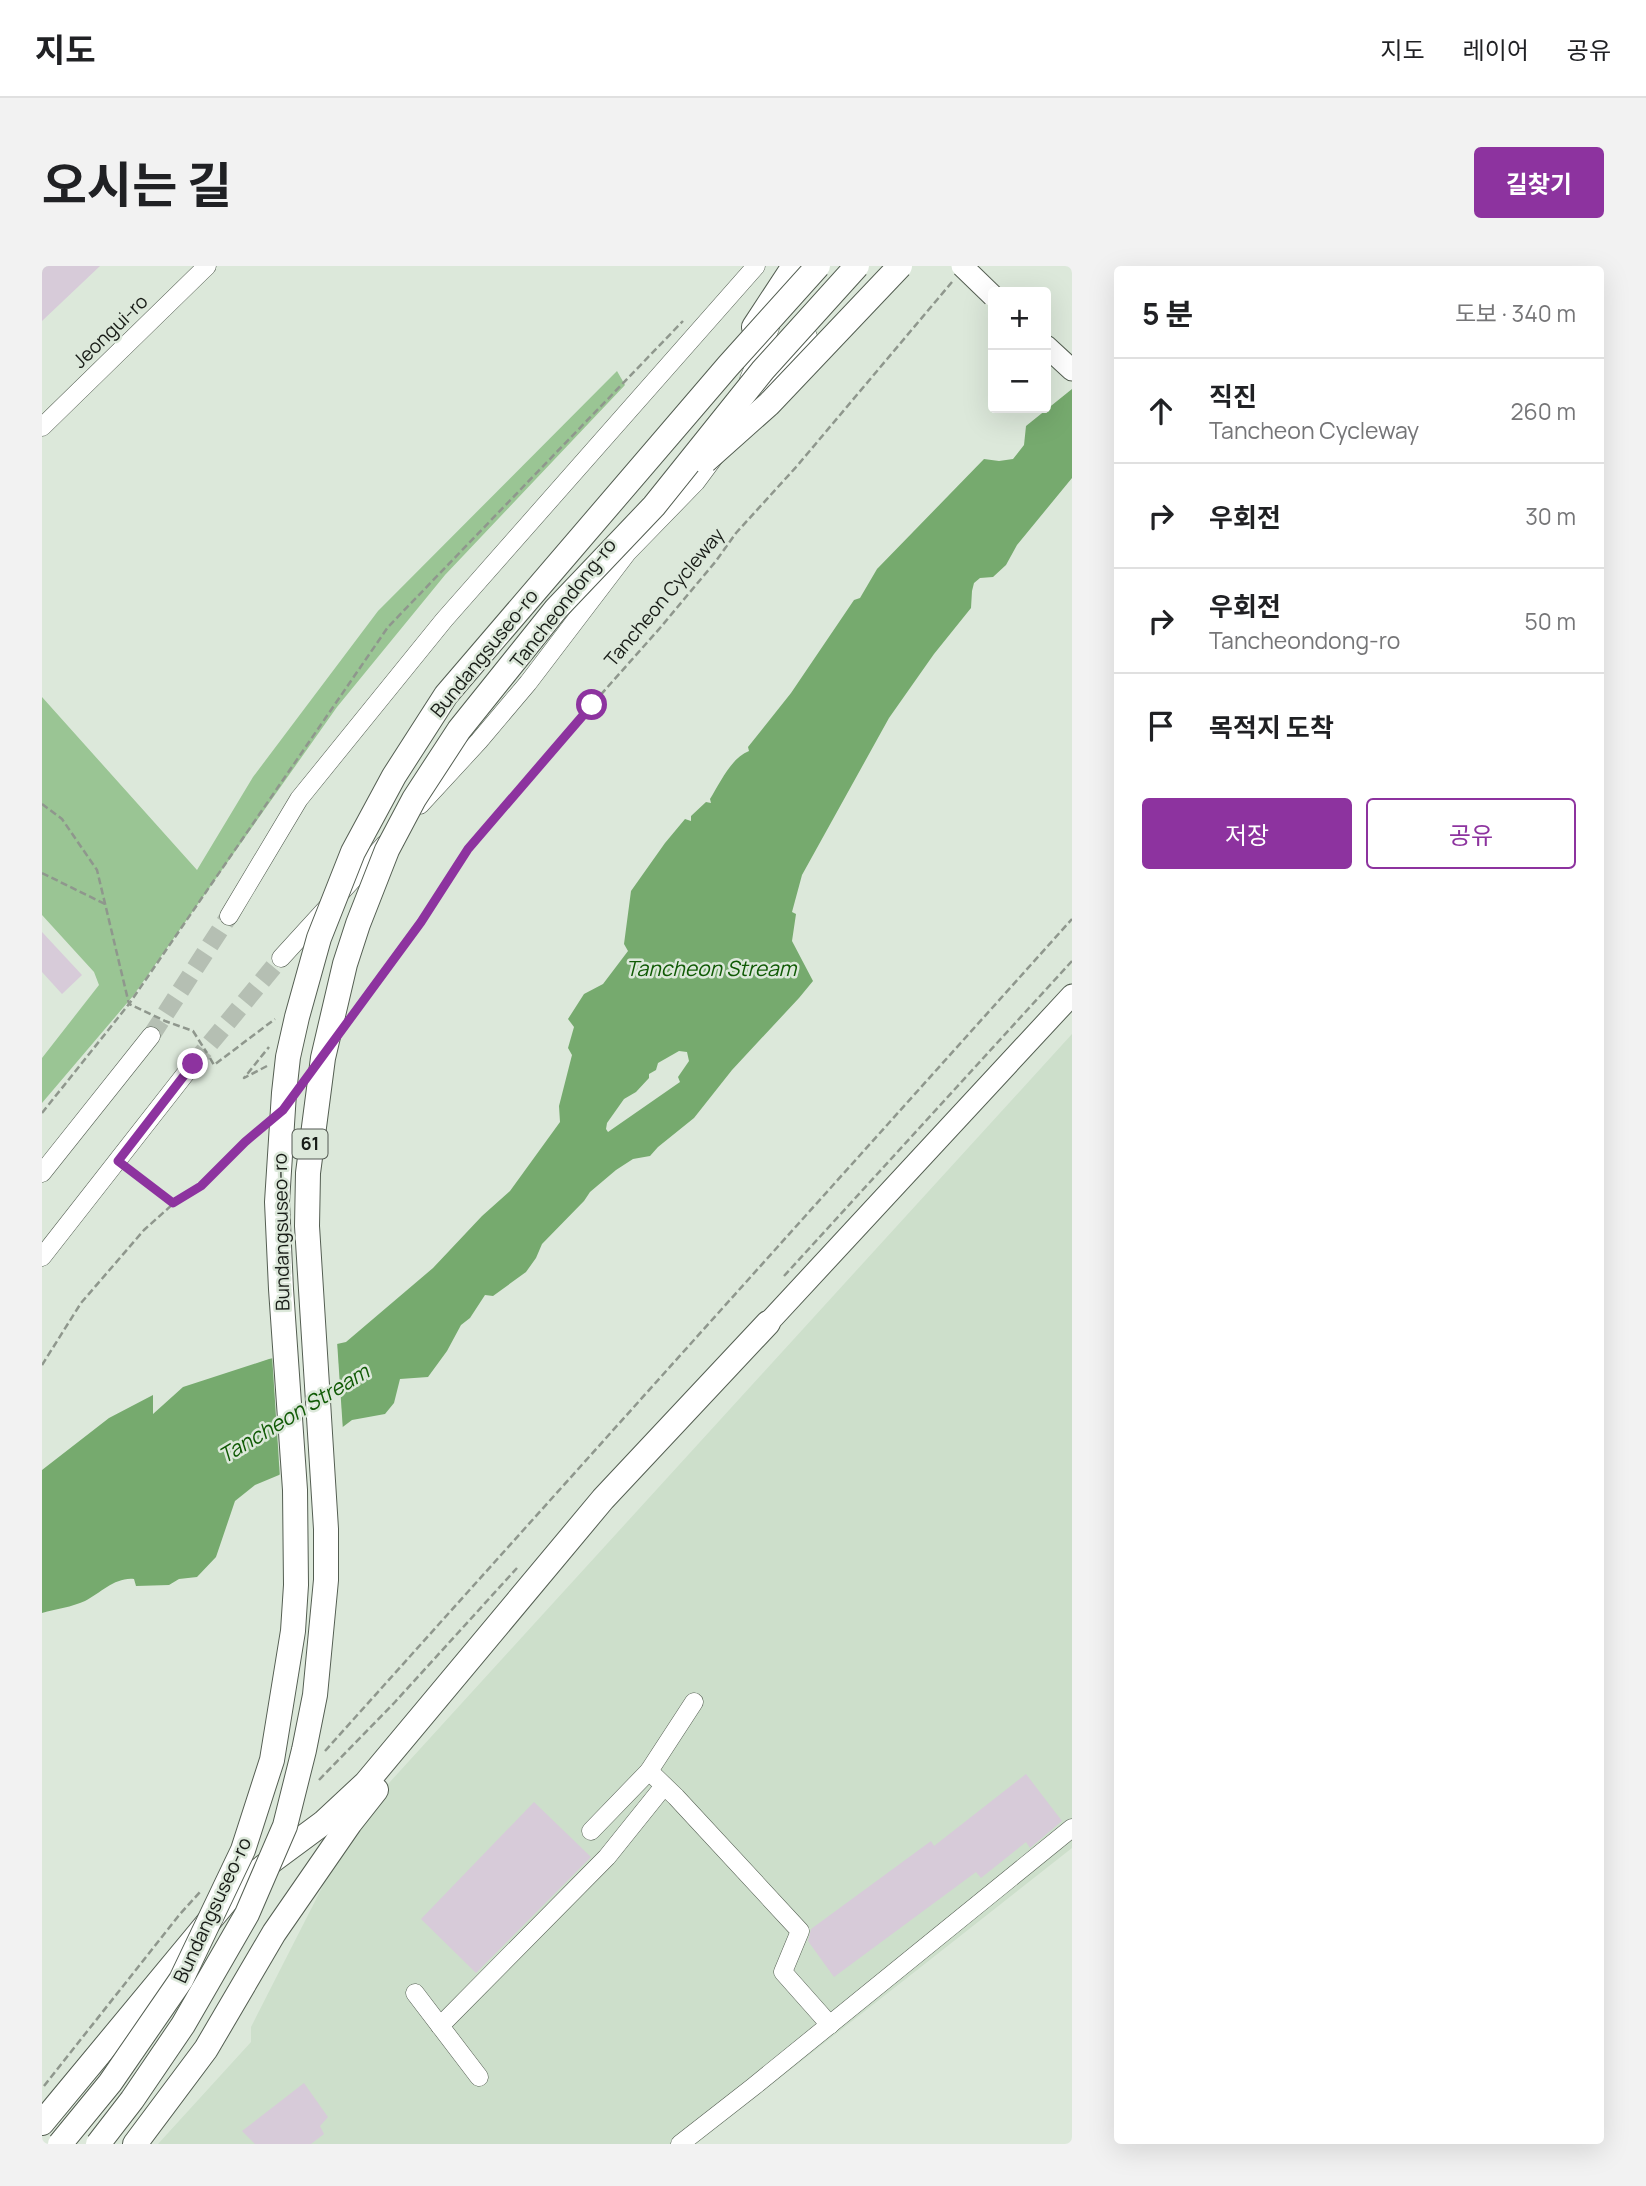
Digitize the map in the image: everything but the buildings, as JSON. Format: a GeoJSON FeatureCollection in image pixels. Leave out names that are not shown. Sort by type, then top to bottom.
{"type":"FeatureCollection","features":[{"type":"Feature","properties":{"kind":"highway"},"geometry":{"type":"LineString","coordinates":[[728,366],[794,266]]}},
{"type":"Feature","properties":{"kind":"highway","name":"Bundangsuseo-ro"},"geometry":{"type":"LineString","coordinates":[[60,2144],[110,2083],[181,1980],[243,1850],[272,1760],[292,1644],[296,1585],[295,1490],[279,1264],[279,1151],[288,1057],[319,938],[353,852],[394,776],[446,695],[728,366],[818,266]]}},
{"type":"Feature","properties":{"kind":"highway","name":"Bundangsuseo-ro"},"geometry":{"type":"LineString","coordinates":[[98,2144],[184,2025],[247,1914],[285,1826],[304,1750],[315,1695],[326,1580],[326,1529],[308,1240],[308,1173],[323,1058],[345,964],[358,924],[393,839],[414,799],[459,730],[556,608],[654,506],[763,370],[857,266]]}},
{"type":"Feature","properties":{"kind":"highway"},"geometry":{"type":"LineString","coordinates":[[654,506],[769,404],[900,266]]}},
{"type":"Feature","properties":{"kind":"highway"},"geometry":{"type":"LineString","coordinates":[[135,2144],[206,2049],[274,1933],[350,1824],[402,1756],[568,1556],[752,1350],[768,1323]]}},
{"type":"Feature","properties":{"kind":"highway"},"geometry":{"type":"LineString","coordinates":[[42,2123],[225,1902],[250,1877],[323,1823],[366,1783],[603,1499],[768,1323]]}},
{"type":"Feature","properties":{"kind":"main road"},"geometry":{"type":"LineString","coordinates":[[959,271],[988,292]]}},
{"type":"Feature","properties":{"kind":"main road"},"geometry":{"type":"LineString","coordinates":[[1050,350],[1072,370]]}},
{"type":"Feature","properties":{"kind":"main road"},"geometry":{"type":"LineString","coordinates":[[768,1323],[1072,995]]}},
{"type":"Feature","properties":{"kind":"street","name":"Jeongui-ro"},"geometry":{"type":"LineString","coordinates":[[42,427],[207,266]]}},
{"type":"Feature","properties":{"kind":"street"},"geometry":{"type":"LineString","coordinates":[[229,916],[299,799],[435,630],[756,266]]}},
{"type":"Feature","properties":{"kind":"street"},"geometry":{"type":"LineString","coordinates":[[696,482],[738,406],[762,344],[791,286],[807,266]]}},
{"type":"Feature","properties":{"kind":"street","name":"Tancheondong-ro"},"geometry":{"type":"LineString","coordinates":[[281,958],[479,741],[528,683],[627,553],[696,482],[808,335],[869,266]]}},
{"type":"Feature","properties":{"kind":"street"},"geometry":{"type":"LineString","coordinates":[[42,1172],[151,1036]]}},
{"type":"Feature","properties":{"kind":"street"},"geometry":{"type":"LineString","coordinates":[[42,1257],[193,1064]]}},
{"type":"Feature","properties":{"kind":"street"},"geometry":{"type":"LineString","coordinates":[[591,1831],[649,1771],[694,1702]]}},
{"type":"Feature","properties":{"kind":"street"},"geometry":{"type":"LineString","coordinates":[[649,1771],[800,1931],[783,1972],[830,2025]]}},
{"type":"Feature","properties":{"kind":"street"},"geometry":{"type":"LineString","coordinates":[[440,2026],[607,1857],[664,1786]]}},
{"type":"Feature","properties":{"kind":"street"},"geometry":{"type":"LineString","coordinates":[[680,2144],[1072,1828]]}},
{"type":"Feature","properties":{"kind":"street"},"geometry":{"type":"LineString","coordinates":[[415,1993],[479,2077]]}},
{"type":"Feature","properties":{"kind":"path","name":"Tancheon Cycleway"},"geometry":{"type":"LineString","coordinates":[[356,1011],[421,922],[468,849],[660,628],[736,533],[797,466],[959,271]]}},
{"type":"Feature","properties":{"kind":"path"},"geometry":{"type":"LineString","coordinates":[[42,1113],[129,1004],[387,627],[688,315]]}},
{"type":"Feature","properties":{"kind":"path"},"geometry":{"type":"LineString","coordinates":[[42,804],[62,819],[97,870],[129,1004]]}},
{"type":"Feature","properties":{"kind":"path"},"geometry":{"type":"LineString","coordinates":[[42,873],[107,905]]}},
{"type":"Feature","properties":{"kind":"path"},"geometry":{"type":"LineString","coordinates":[[326,1750],[1072,919]]}},
{"type":"Feature","properties":{"kind":"path"},"geometry":{"type":"LineString","coordinates":[[129,1004],[193,1031],[214,1065]]}},
{"type":"Feature","properties":{"kind":"path"},"geometry":{"type":"LineString","coordinates":[[42,1365],[81,1303],[144,1230],[173,1203],[201,1186],[264,1126]]}},
{"type":"Feature","properties":{"kind":"path"},"geometry":{"type":"LineString","coordinates":[[118,1161],[173,1203]]}},
{"type":"Feature","properties":{"kind":"path"},"geometry":{"type":"LineString","coordinates":[[42,2088],[207,1883]]}},
{"type":"Feature","properties":{"kind":"shaded area"},"geometry":{"type":"Polygon","coordinates":[[[617,371],[625,385],[445,575],[337,707],[133,996],[42,1103],[42,1058],[99,985],[94,972],[42,915],[42,697],[197,870],[253,777],[378,611],[617,371]]]}},
{"type":"Feature","properties":{"kind":"shaded area"},"geometry":{"type":"Polygon","coordinates":[[[1072,1034],[1072,1848],[696,2144],[158,2144],[251,2042],[251,2027],[358,1817],[1072,1034]]]}},
{"type":"Feature","properties":{"kind":"water","name":"Tancheon Stream"},"geometry":{"type":"Polygon","coordinates":[[[1072,389],[1072,478],[1017,545],[1006,565],[993,577],[980,578],[974,583],[971,608],[934,654],[889,718],[802,875],[792,912],[796,914],[792,941],[813,981],[799,998],[732,1070],[694,1118],[650,1156],[633,1159],[590,1192],[542,1244],[526,1272],[493,1296],[485,1295],[470,1318],[461,1325],[447,1351],[428,1377],[400,1379],[394,1403],[385,1414],[352,1420],[279,1475],[255,1485],[235,1501],[216,1557],[197,1577],[179,1579],[169,1585],[136,1586],[134,1579],[121,1580],[80,1603],[42,1613],[42,1470],[109,1418],[153,1395],[153,1414],[183,1387],[269,1359],[346,1342],[433,1268],[482,1216],[510,1191],[560,1122],[559,1106],[572,1055],[568,1048],[574,1027],[568,1019],[584,994],[603,984],[628,951],[624,944],[631,891],[685,819],[691,821],[691,816],[706,802],[711,803],[710,799],[726,772],[737,759],[749,751],[748,747],[791,693],[854,600],[860,598],[877,569],[984,459],[1013,459],[1024,445],[1026,426],[1042,413],[1051,413],[1051,406],[1072,389]],[[679,1051],[658,1063],[656,1070],[649,1074],[649,1078],[636,1092],[624,1099],[607,1123],[608,1132],[680,1082],[678,1077],[689,1061],[687,1052],[679,1051]]]}},
{"type":"Feature","properties":{"kind":"pier"},"geometry":{"type":"Polygon","coordinates":[[[337,1341],[343,1431],[280,1478],[272,1355],[337,1341]]]}},
{"type":"Feature","properties":{"kind":"tunnel"},"geometry":{"type":"LineString","coordinates":[[151,1036],[229,916]]}},
{"type":"Feature","properties":{"kind":"tunnel"},"geometry":{"type":"LineString","coordinates":[[193,1064],[281,958]]}},
{"type":"Feature","properties":{"kind":"route"},"geometry":{"type":"LineString","coordinates":[[193,1064],[118,1161],[173,1203],[201,1186],[245,1142],[283,1110],[421,922],[468,849],[592,705]]}}]}
